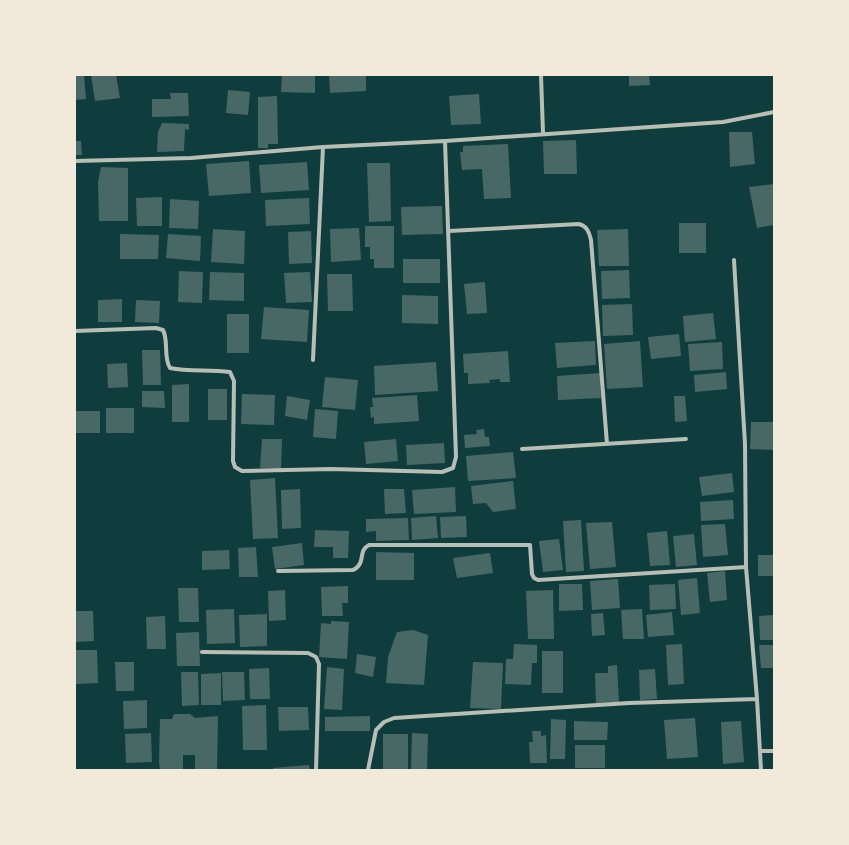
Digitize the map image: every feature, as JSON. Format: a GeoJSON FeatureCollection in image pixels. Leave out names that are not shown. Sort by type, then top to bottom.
{"type":"FeatureCollection","features":[{"type":"Feature","properties":{"kind":"street"},"geometry":{"type":"LineString","coordinates":[[541,75],[542,133]]}},
{"type":"Feature","properties":{"kind":"street"},"geometry":{"type":"LineString","coordinates":[[75,161],[191,158],[323,147],[723,122],[774,112]]}},
{"type":"Feature","properties":{"kind":"street"},"geometry":{"type":"LineString","coordinates":[[75,332],[156,328],[163,330],[166,335],[167,363],[170,368],[177,370],[230,372],[234,381],[232,461],[235,468],[242,470],[331,469],[442,472],[453,468],[456,457],[445,140]]}},
{"type":"Feature","properties":{"kind":"street"},"geometry":{"type":"LineString","coordinates":[[313,360],[323,147]]}},
{"type":"Feature","properties":{"kind":"street"},"geometry":{"type":"LineString","coordinates":[[449,231],[579,224],[584,225],[588,229],[591,240],[607,444]]}},
{"type":"Feature","properties":{"kind":"street"},"geometry":{"type":"LineString","coordinates":[[734,260],[745,444],[746,567],[757,699],[761,770]]}},
{"type":"Feature","properties":{"kind":"street"},"geometry":{"type":"LineString","coordinates":[[522,449],[686,439]]}},
{"type":"Feature","properties":{"kind":"street"},"geometry":{"type":"LineString","coordinates":[[278,571],[353,570],[361,564],[362,552],[364,547],[368,544],[530,544],[532,574],[534,578],[538,580],[746,567]]}},
{"type":"Feature","properties":{"kind":"street"},"geometry":{"type":"LineString","coordinates":[[202,652],[308,653],[316,657],[319,664],[316,770]]}},
{"type":"Feature","properties":{"kind":"street"},"geometry":{"type":"LineString","coordinates":[[368,770],[376,730],[384,722],[394,718],[629,703],[757,699]]}},
{"type":"Feature","properties":{"kind":"street"},"geometry":{"type":"LineString","coordinates":[[760,751],[774,751]]}},
{"type":"Feature","properties":{"kind":"building"},"geometry":{"type":"Polygon","coordinates":[[[75,75],[84,75],[86,99],[75,100],[75,75]]]}},
{"type":"Feature","properties":{"kind":"building"},"geometry":{"type":"Polygon","coordinates":[[[91,75],[116,75],[120,98],[95,101],[91,75]]]}},
{"type":"Feature","properties":{"kind":"building"},"geometry":{"type":"Polygon","coordinates":[[[282,75],[315,75],[315,93],[281,92],[282,75]]]}},
{"type":"Feature","properties":{"kind":"building"},"geometry":{"type":"Polygon","coordinates":[[[329,75],[366,75],[366,91],[330,93],[329,75]]]}},
{"type":"Feature","properties":{"kind":"building"},"geometry":{"type":"Polygon","coordinates":[[[629,75],[649,75],[650,85],[629,86],[629,75]]]}},
{"type":"Feature","properties":{"kind":"building"},"geometry":{"type":"Polygon","coordinates":[[[228,90],[250,92],[248,115],[226,113],[228,90]]]}},
{"type":"Feature","properties":{"kind":"building"},"geometry":{"type":"Polygon","coordinates":[[[170,93],[188,93],[189,116],[152,117],[152,99],[171,99],[170,93]]]}},
{"type":"Feature","properties":{"kind":"building"},"geometry":{"type":"Polygon","coordinates":[[[479,94],[481,124],[451,125],[449,96],[479,94]]]}},
{"type":"Feature","properties":{"kind":"building"},"geometry":{"type":"Polygon","coordinates":[[[277,96],[278,144],[268,144],[268,148],[258,148],[258,97],[277,96]]]}},
{"type":"Feature","properties":{"kind":"building"},"geometry":{"type":"Polygon","coordinates":[[[162,123],[189,124],[189,130],[185,129],[184,151],[157,152],[158,132],[162,123]]]}},
{"type":"Feature","properties":{"kind":"building"},"geometry":{"type":"Polygon","coordinates":[[[729,132],[752,132],[755,164],[730,167],[729,132]]]}},
{"type":"Feature","properties":{"kind":"building"},"geometry":{"type":"Polygon","coordinates":[[[576,140],[577,174],[544,174],[543,141],[576,140]]]}},
{"type":"Feature","properties":{"kind":"building"},"geometry":{"type":"Polygon","coordinates":[[[75,141],[81,141],[82,155],[75,155],[75,141]]]}},
{"type":"Feature","properties":{"kind":"building"},"geometry":{"type":"Polygon","coordinates":[[[508,144],[511,198],[484,199],[482,169],[462,170],[460,152],[463,152],[463,146],[508,144]]]}},
{"type":"Feature","properties":{"kind":"building"},"geometry":{"type":"Polygon","coordinates":[[[249,161],[251,193],[209,196],[206,164],[249,161]]]}},
{"type":"Feature","properties":{"kind":"building"},"geometry":{"type":"Polygon","coordinates":[[[307,162],[309,190],[261,193],[259,165],[307,162]]]}},
{"type":"Feature","properties":{"kind":"building"},"geometry":{"type":"Polygon","coordinates":[[[367,163],[390,163],[391,221],[369,222],[367,163]]]}},
{"type":"Feature","properties":{"kind":"building"},"geometry":{"type":"Polygon","coordinates":[[[101,167],[128,168],[128,221],[99,221],[98,182],[101,167]]]}},
{"type":"Feature","properties":{"kind":"building"},"geometry":{"type":"Polygon","coordinates":[[[774,184],[774,225],[757,228],[749,187],[774,184]]]}},
{"type":"Feature","properties":{"kind":"building"},"geometry":{"type":"Polygon","coordinates":[[[162,197],[162,226],[137,226],[136,198],[162,197]]]}},
{"type":"Feature","properties":{"kind":"building"},"geometry":{"type":"Polygon","coordinates":[[[309,198],[310,224],[266,226],[265,200],[309,198]]]}},
{"type":"Feature","properties":{"kind":"building"},"geometry":{"type":"Polygon","coordinates":[[[170,199],[199,201],[198,229],[169,228],[170,199]]]}},
{"type":"Feature","properties":{"kind":"building"},"geometry":{"type":"Polygon","coordinates":[[[442,206],[443,234],[402,235],[401,207],[442,206]]]}},
{"type":"Feature","properties":{"kind":"building"},"geometry":{"type":"Polygon","coordinates":[[[679,223],[706,223],[706,253],[679,253],[679,223]]]}},
{"type":"Feature","properties":{"kind":"building"},"geometry":{"type":"Polygon","coordinates":[[[365,226],[394,226],[394,268],[374,268],[374,259],[370,259],[370,247],[365,247],[365,226]]]}},
{"type":"Feature","properties":{"kind":"building"},"geometry":{"type":"Polygon","coordinates":[[[359,228],[361,260],[331,262],[330,229],[359,228]]]}},
{"type":"Feature","properties":{"kind":"building"},"geometry":{"type":"Polygon","coordinates":[[[213,229],[245,231],[244,264],[211,262],[213,229]]]}},
{"type":"Feature","properties":{"kind":"building"},"geometry":{"type":"Polygon","coordinates":[[[628,229],[629,266],[599,266],[597,230],[628,229]]]}},
{"type":"Feature","properties":{"kind":"building"},"geometry":{"type":"Polygon","coordinates":[[[311,231],[312,263],[289,264],[288,232],[311,231]]]}},
{"type":"Feature","properties":{"kind":"building"},"geometry":{"type":"Polygon","coordinates":[[[120,234],[159,235],[158,259],[120,259],[120,234]]]}},
{"type":"Feature","properties":{"kind":"building"},"geometry":{"type":"Polygon","coordinates":[[[168,234],[201,236],[200,261],[166,258],[168,234]]]}},
{"type":"Feature","properties":{"kind":"building"},"geometry":{"type":"Polygon","coordinates":[[[403,259],[440,259],[440,283],[403,283],[403,259]]]}},
{"type":"Feature","properties":{"kind":"building"},"geometry":{"type":"Polygon","coordinates":[[[629,270],[630,298],[602,299],[601,271],[629,270]]]}},
{"type":"Feature","properties":{"kind":"building"},"geometry":{"type":"Polygon","coordinates":[[[179,271],[203,272],[202,303],[178,302],[179,271]]]}},
{"type":"Feature","properties":{"kind":"building"},"geometry":{"type":"Polygon","coordinates":[[[210,272],[244,273],[244,301],[209,300],[210,272]]]}},
{"type":"Feature","properties":{"kind":"building"},"geometry":{"type":"Polygon","coordinates":[[[310,272],[312,302],[286,303],[284,273],[310,272]]]}},
{"type":"Feature","properties":{"kind":"building"},"geometry":{"type":"Polygon","coordinates":[[[327,274],[352,274],[353,311],[328,311],[327,274]]]}},
{"type":"Feature","properties":{"kind":"building"},"geometry":{"type":"Polygon","coordinates":[[[485,282],[487,313],[467,314],[464,284],[485,282]]]}},
{"type":"Feature","properties":{"kind":"building"},"geometry":{"type":"Polygon","coordinates":[[[402,295],[438,296],[438,324],[402,323],[402,295]]]}},
{"type":"Feature","properties":{"kind":"building"},"geometry":{"type":"Polygon","coordinates":[[[122,299],[122,322],[98,322],[98,300],[122,299]]]}},
{"type":"Feature","properties":{"kind":"building"},"geometry":{"type":"Polygon","coordinates":[[[136,300],[160,301],[159,323],[135,322],[136,300]]]}},
{"type":"Feature","properties":{"kind":"building"},"geometry":{"type":"Polygon","coordinates":[[[632,304],[633,335],[603,336],[602,305],[632,304]]]}},
{"type":"Feature","properties":{"kind":"building"},"geometry":{"type":"Polygon","coordinates":[[[264,307],[309,310],[307,342],[261,339],[264,307]]]}},
{"type":"Feature","properties":{"kind":"building"},"geometry":{"type":"Polygon","coordinates":[[[713,313],[716,339],[685,342],[683,316],[713,313]]]}},
{"type":"Feature","properties":{"kind":"building"},"geometry":{"type":"Polygon","coordinates":[[[227,314],[249,314],[249,353],[227,353],[227,314]]]}},
{"type":"Feature","properties":{"kind":"building"},"geometry":{"type":"Polygon","coordinates":[[[679,334],[681,356],[651,359],[648,337],[679,334]]]}},
{"type":"Feature","properties":{"kind":"building"},"geometry":{"type":"Polygon","coordinates":[[[595,341],[596,365],[557,368],[555,343],[595,341]]]}},
{"type":"Feature","properties":{"kind":"building"},"geometry":{"type":"Polygon","coordinates":[[[640,341],[643,387],[607,389],[604,344],[640,341]]]}},
{"type":"Feature","properties":{"kind":"building"},"geometry":{"type":"Polygon","coordinates":[[[722,342],[723,369],[690,371],[688,344],[722,342]]]}},
{"type":"Feature","properties":{"kind":"building"},"geometry":{"type":"Polygon","coordinates":[[[142,350],[160,350],[161,385],[143,385],[142,350]]]}},
{"type":"Feature","properties":{"kind":"building"},"geometry":{"type":"Polygon","coordinates":[[[508,351],[510,382],[500,382],[500,379],[489,380],[490,383],[468,384],[468,373],[464,373],[463,354],[508,351]]]}},
{"type":"Feature","properties":{"kind":"building"},"geometry":{"type":"Polygon","coordinates":[[[436,362],[438,391],[375,395],[374,366],[436,362]]]}},
{"type":"Feature","properties":{"kind":"building"},"geometry":{"type":"Polygon","coordinates":[[[127,363],[128,387],[108,388],[107,364],[127,363]]]}},
{"type":"Feature","properties":{"kind":"building"},"geometry":{"type":"Polygon","coordinates":[[[726,372],[727,389],[695,392],[694,375],[726,372]]]}},
{"type":"Feature","properties":{"kind":"building"},"geometry":{"type":"Polygon","coordinates":[[[600,373],[601,398],[558,400],[557,376],[600,373]]]}},
{"type":"Feature","properties":{"kind":"building"},"geometry":{"type":"Polygon","coordinates":[[[325,377],[358,380],[355,410],[322,407],[325,377]]]}},
{"type":"Feature","properties":{"kind":"building"},"geometry":{"type":"Polygon","coordinates":[[[189,384],[189,422],[172,422],[172,385],[189,384]]]}},
{"type":"Feature","properties":{"kind":"building"},"geometry":{"type":"Polygon","coordinates":[[[208,389],[227,389],[227,420],[208,420],[208,389]]]}},
{"type":"Feature","properties":{"kind":"building"},"geometry":{"type":"Polygon","coordinates":[[[142,391],[164,391],[165,408],[142,407],[142,391]]]}},
{"type":"Feature","properties":{"kind":"building"},"geometry":{"type":"Polygon","coordinates":[[[242,394],[275,395],[274,425],[241,424],[242,394]]]}},
{"type":"Feature","properties":{"kind":"building"},"geometry":{"type":"Polygon","coordinates":[[[417,395],[419,421],[374,424],[374,417],[371,418],[370,407],[373,407],[372,398],[417,395]]]}},
{"type":"Feature","properties":{"kind":"building"},"geometry":{"type":"Polygon","coordinates":[[[287,396],[310,400],[307,420],[285,416],[287,396]]]}},
{"type":"Feature","properties":{"kind":"building"},"geometry":{"type":"Polygon","coordinates":[[[674,396],[685,396],[687,421],[675,422],[674,396]]]}},
{"type":"Feature","properties":{"kind":"building"},"geometry":{"type":"Polygon","coordinates":[[[106,408],[134,408],[134,433],[106,433],[106,408]]]}},
{"type":"Feature","properties":{"kind":"building"},"geometry":{"type":"Polygon","coordinates":[[[315,409],[338,411],[336,439],[313,437],[315,409]]]}},
{"type":"Feature","properties":{"kind":"building"},"geometry":{"type":"Polygon","coordinates":[[[75,411],[100,411],[100,433],[75,433],[75,411]]]}},
{"type":"Feature","properties":{"kind":"building"},"geometry":{"type":"Polygon","coordinates":[[[751,422],[774,422],[774,450],[750,449],[751,422]]]}},
{"type":"Feature","properties":{"kind":"building"},"geometry":{"type":"Polygon","coordinates":[[[484,429],[485,437],[489,437],[490,446],[465,448],[464,435],[477,434],[476,430],[484,429]]]}},
{"type":"Feature","properties":{"kind":"building"},"geometry":{"type":"Polygon","coordinates":[[[262,439],[282,439],[281,469],[260,468],[262,439]]]}},
{"type":"Feature","properties":{"kind":"building"},"geometry":{"type":"Polygon","coordinates":[[[396,439],[398,461],[366,464],[364,442],[396,439]]]}},
{"type":"Feature","properties":{"kind":"building"},"geometry":{"type":"Polygon","coordinates":[[[444,443],[445,463],[407,465],[406,445],[444,443]]]}},
{"type":"Feature","properties":{"kind":"building"},"geometry":{"type":"Polygon","coordinates":[[[513,452],[516,478],[468,481],[466,456],[513,452]]]}},
{"type":"Feature","properties":{"kind":"building"},"geometry":{"type":"Polygon","coordinates":[[[732,473],[734,492],[702,496],[699,477],[732,473]]]}},
{"type":"Feature","properties":{"kind":"building"},"geometry":{"type":"Polygon","coordinates":[[[275,478],[278,538],[253,539],[250,480],[275,478]]]}},
{"type":"Feature","properties":{"kind":"building"},"geometry":{"type":"Polygon","coordinates":[[[513,481],[516,509],[493,512],[486,503],[473,504],[471,486],[513,481]]]}},
{"type":"Feature","properties":{"kind":"building"},"geometry":{"type":"Polygon","coordinates":[[[455,487],[456,512],[414,514],[412,490],[455,487]]]}},
{"type":"Feature","properties":{"kind":"building"},"geometry":{"type":"Polygon","coordinates":[[[300,489],[301,528],[282,529],[281,490],[300,489]]]}},
{"type":"Feature","properties":{"kind":"building"},"geometry":{"type":"Polygon","coordinates":[[[384,489],[404,489],[406,513],[385,514],[384,489]]]}},
{"type":"Feature","properties":{"kind":"building"},"geometry":{"type":"Polygon","coordinates":[[[733,500],[734,519],[701,521],[700,502],[733,500]]]}},
{"type":"Feature","properties":{"kind":"building"},"geometry":{"type":"Polygon","coordinates":[[[436,516],[438,538],[412,540],[411,518],[436,516]]]}},
{"type":"Feature","properties":{"kind":"building"},"geometry":{"type":"Polygon","coordinates":[[[466,516],[467,537],[441,538],[440,517],[466,516]]]}},
{"type":"Feature","properties":{"kind":"building"},"geometry":{"type":"Polygon","coordinates":[[[408,518],[409,540],[376,541],[376,531],[366,532],[366,519],[408,518]]]}},
{"type":"Feature","properties":{"kind":"building"},"geometry":{"type":"Polygon","coordinates":[[[581,520],[584,571],[566,572],[563,521],[581,520]]]}},
{"type":"Feature","properties":{"kind":"building"},"geometry":{"type":"Polygon","coordinates":[[[612,522],[616,567],[590,569],[586,523],[612,522]]]}},
{"type":"Feature","properties":{"kind":"building"},"geometry":{"type":"Polygon","coordinates":[[[725,524],[728,555],[703,557],[701,525],[725,524]]]}},
{"type":"Feature","properties":{"kind":"building"},"geometry":{"type":"Polygon","coordinates":[[[315,530],[349,531],[348,558],[333,558],[333,547],[314,547],[315,530]]]}},
{"type":"Feature","properties":{"kind":"building"},"geometry":{"type":"Polygon","coordinates":[[[667,531],[670,565],[650,566],[647,533],[667,531]]]}},
{"type":"Feature","properties":{"kind":"building"},"geometry":{"type":"Polygon","coordinates":[[[694,534],[697,565],[676,567],[673,536],[694,534]]]}},
{"type":"Feature","properties":{"kind":"building"},"geometry":{"type":"Polygon","coordinates":[[[559,539],[563,570],[543,572],[539,541],[559,539]]]}},
{"type":"Feature","properties":{"kind":"building"},"geometry":{"type":"Polygon","coordinates":[[[302,543],[304,565],[275,569],[272,547],[302,543]]]}},
{"type":"Feature","properties":{"kind":"building"},"geometry":{"type":"Polygon","coordinates":[[[256,547],[258,577],[239,577],[238,548],[256,547]]]}},
{"type":"Feature","properties":{"kind":"building"},"geometry":{"type":"Polygon","coordinates":[[[229,550],[230,569],[202,570],[202,551],[229,550]]]}},
{"type":"Feature","properties":{"kind":"building"},"geometry":{"type":"Polygon","coordinates":[[[376,552],[414,553],[414,580],[376,580],[376,552]]]}},
{"type":"Feature","properties":{"kind":"building"},"geometry":{"type":"Polygon","coordinates":[[[490,553],[493,573],[457,578],[453,558],[490,553]]]}},
{"type":"Feature","properties":{"kind":"building"},"geometry":{"type":"Polygon","coordinates":[[[758,555],[774,555],[774,576],[758,576],[758,555]]]}},
{"type":"Feature","properties":{"kind":"building"},"geometry":{"type":"Polygon","coordinates":[[[725,571],[727,600],[710,602],[707,573],[725,571]]]}},
{"type":"Feature","properties":{"kind":"building"},"geometry":{"type":"Polygon","coordinates":[[[697,578],[700,613],[681,615],[678,580],[697,578]]]}},
{"type":"Feature","properties":{"kind":"building"},"geometry":{"type":"Polygon","coordinates":[[[618,579],[620,608],[592,610],[590,581],[618,579]]]}},
{"type":"Feature","properties":{"kind":"building"},"geometry":{"type":"Polygon","coordinates":[[[559,584],[582,584],[583,610],[559,611],[559,584]]]}},
{"type":"Feature","properties":{"kind":"building"},"geometry":{"type":"Polygon","coordinates":[[[675,584],[676,609],[650,610],[649,585],[675,584]]]}},
{"type":"Feature","properties":{"kind":"building"},"geometry":{"type":"Polygon","coordinates":[[[348,586],[348,603],[342,603],[343,616],[322,616],[321,587],[348,586]]]}},
{"type":"Feature","properties":{"kind":"building"},"geometry":{"type":"Polygon","coordinates":[[[178,588],[198,588],[199,622],[179,622],[178,588]]]}},
{"type":"Feature","properties":{"kind":"building"},"geometry":{"type":"Polygon","coordinates":[[[285,590],[286,620],[269,621],[268,591],[285,590]]]}},
{"type":"Feature","properties":{"kind":"building"},"geometry":{"type":"Polygon","coordinates":[[[553,590],[554,639],[528,639],[526,591],[553,590]]]}},
{"type":"Feature","properties":{"kind":"building"},"geometry":{"type":"Polygon","coordinates":[[[234,609],[235,643],[207,644],[206,610],[234,609]]]}},
{"type":"Feature","properties":{"kind":"building"},"geometry":{"type":"Polygon","coordinates":[[[642,609],[644,639],[623,639],[621,610],[642,609]]]}},
{"type":"Feature","properties":{"kind":"building"},"geometry":{"type":"Polygon","coordinates":[[[75,611],[93,611],[94,641],[75,642],[75,611]]]}},
{"type":"Feature","properties":{"kind":"building"},"geometry":{"type":"Polygon","coordinates":[[[672,612],[674,635],[648,637],[646,615],[672,612]]]}},
{"type":"Feature","properties":{"kind":"building"},"geometry":{"type":"Polygon","coordinates":[[[603,613],[605,635],[592,636],[591,614],[603,613]]]}},
{"type":"Feature","properties":{"kind":"building"},"geometry":{"type":"Polygon","coordinates":[[[267,614],[267,646],[240,647],[239,615],[267,614]]]}},
{"type":"Feature","properties":{"kind":"building"},"geometry":{"type":"Polygon","coordinates":[[[774,615],[774,640],[760,640],[759,616],[774,615]]]}},
{"type":"Feature","properties":{"kind":"building"},"geometry":{"type":"Polygon","coordinates":[[[165,616],[166,649],[147,649],[146,617],[165,616]]]}},
{"type":"Feature","properties":{"kind":"building"},"geometry":{"type":"Polygon","coordinates":[[[331,621],[349,622],[347,659],[319,657],[321,623],[331,624],[331,621]]]}},
{"type":"Feature","properties":{"kind":"building"},"geometry":{"type":"Polygon","coordinates":[[[413,630],[428,635],[424,685],[386,683],[388,657],[397,632],[413,630]]]}},
{"type":"Feature","properties":{"kind":"building"},"geometry":{"type":"Polygon","coordinates":[[[199,632],[200,666],[177,666],[176,633],[199,632]]]}},
{"type":"Feature","properties":{"kind":"building"},"geometry":{"type":"Polygon","coordinates":[[[514,644],[537,645],[537,663],[532,663],[531,685],[505,684],[506,659],[513,659],[514,644]]]}},
{"type":"Feature","properties":{"kind":"building"},"geometry":{"type":"Polygon","coordinates":[[[682,644],[684,684],[668,685],[666,645],[682,644]]]}},
{"type":"Feature","properties":{"kind":"building"},"geometry":{"type":"Polygon","coordinates":[[[759,645],[774,645],[774,668],[761,668],[759,645]]]}},
{"type":"Feature","properties":{"kind":"building"},"geometry":{"type":"Polygon","coordinates":[[[75,650],[97,650],[98,683],[75,684],[75,650]]]}},
{"type":"Feature","properties":{"kind":"building"},"geometry":{"type":"Polygon","coordinates":[[[542,651],[563,651],[563,693],[542,693],[542,651]]]}},
{"type":"Feature","properties":{"kind":"building"},"geometry":{"type":"Polygon","coordinates":[[[357,654],[376,657],[373,677],[355,673],[357,654]]]}},
{"type":"Feature","properties":{"kind":"building"},"geometry":{"type":"Polygon","coordinates":[[[115,662],[134,662],[134,691],[116,691],[115,662]]]}},
{"type":"Feature","properties":{"kind":"building"},"geometry":{"type":"Polygon","coordinates":[[[473,662],[503,663],[501,709],[470,708],[473,662]]]}},
{"type":"Feature","properties":{"kind":"building"},"geometry":{"type":"Polygon","coordinates":[[[617,665],[619,702],[596,703],[595,673],[608,673],[608,666],[617,665]]]}},
{"type":"Feature","properties":{"kind":"building"},"geometry":{"type":"Polygon","coordinates":[[[327,667],[344,669],[342,710],[324,709],[327,667]]]}},
{"type":"Feature","properties":{"kind":"building"},"geometry":{"type":"Polygon","coordinates":[[[269,668],[270,699],[250,699],[249,669],[269,668]]]}},
{"type":"Feature","properties":{"kind":"building"},"geometry":{"type":"Polygon","coordinates":[[[655,669],[657,699],[640,700],[639,670],[655,669]]]}},
{"type":"Feature","properties":{"kind":"building"},"geometry":{"type":"Polygon","coordinates":[[[181,672],[198,672],[199,705],[182,706],[181,672]]]}},
{"type":"Feature","properties":{"kind":"building"},"geometry":{"type":"Polygon","coordinates":[[[222,672],[244,672],[245,700],[223,701],[222,672]]]}},
{"type":"Feature","properties":{"kind":"building"},"geometry":{"type":"Polygon","coordinates":[[[221,673],[221,705],[201,705],[201,674],[221,673]]]}},
{"type":"Feature","properties":{"kind":"building"},"geometry":{"type":"Polygon","coordinates":[[[147,700],[147,728],[124,729],[123,701],[147,700]]]}},
{"type":"Feature","properties":{"kind":"building"},"geometry":{"type":"Polygon","coordinates":[[[266,705],[267,750],[243,750],[242,706],[266,705]]]}},
{"type":"Feature","properties":{"kind":"building"},"geometry":{"type":"Polygon","coordinates":[[[278,707],[308,707],[309,730],[279,731],[278,707]]]}},
{"type":"Feature","properties":{"kind":"building"},"geometry":{"type":"Polygon","coordinates":[[[174,714],[190,714],[195,718],[218,716],[217,770],[195,770],[195,755],[183,755],[183,770],[160,770],[160,719],[172,719],[174,714]]]}},
{"type":"Feature","properties":{"kind":"building"},"geometry":{"type":"Polygon","coordinates":[[[370,716],[370,731],[325,731],[325,717],[370,716]]]}},
{"type":"Feature","properties":{"kind":"building"},"geometry":{"type":"Polygon","coordinates":[[[695,718],[698,757],[667,759],[664,720],[695,718]]]}},
{"type":"Feature","properties":{"kind":"building"},"geometry":{"type":"Polygon","coordinates":[[[551,719],[566,720],[565,759],[550,759],[551,719]]]}},
{"type":"Feature","properties":{"kind":"building"},"geometry":{"type":"Polygon","coordinates":[[[574,721],[608,722],[607,740],[574,740],[574,721]]]}},
{"type":"Feature","properties":{"kind":"building"},"geometry":{"type":"Polygon","coordinates":[[[741,721],[744,762],[723,764],[721,722],[741,721]]]}},
{"type":"Feature","properties":{"kind":"building"},"geometry":{"type":"Polygon","coordinates":[[[532,731],[541,731],[541,736],[546,735],[547,763],[530,763],[529,742],[533,742],[532,731]]]}},
{"type":"Feature","properties":{"kind":"building"},"geometry":{"type":"Polygon","coordinates":[[[151,733],[152,762],[126,763],[125,734],[151,733]]]}},
{"type":"Feature","properties":{"kind":"building"},"geometry":{"type":"Polygon","coordinates":[[[412,733],[428,734],[427,770],[411,770],[412,733]]]}},
{"type":"Feature","properties":{"kind":"building"},"geometry":{"type":"Polygon","coordinates":[[[383,734],[408,734],[408,770],[383,770],[383,734]]]}},
{"type":"Feature","properties":{"kind":"building"},"geometry":{"type":"Polygon","coordinates":[[[575,745],[605,745],[605,768],[575,768],[575,745]]]}},
{"type":"Feature","properties":{"kind":"building"},"geometry":{"type":"Polygon","coordinates":[[[309,765],[310,770],[273,770],[273,768],[309,765]]]}}]}
